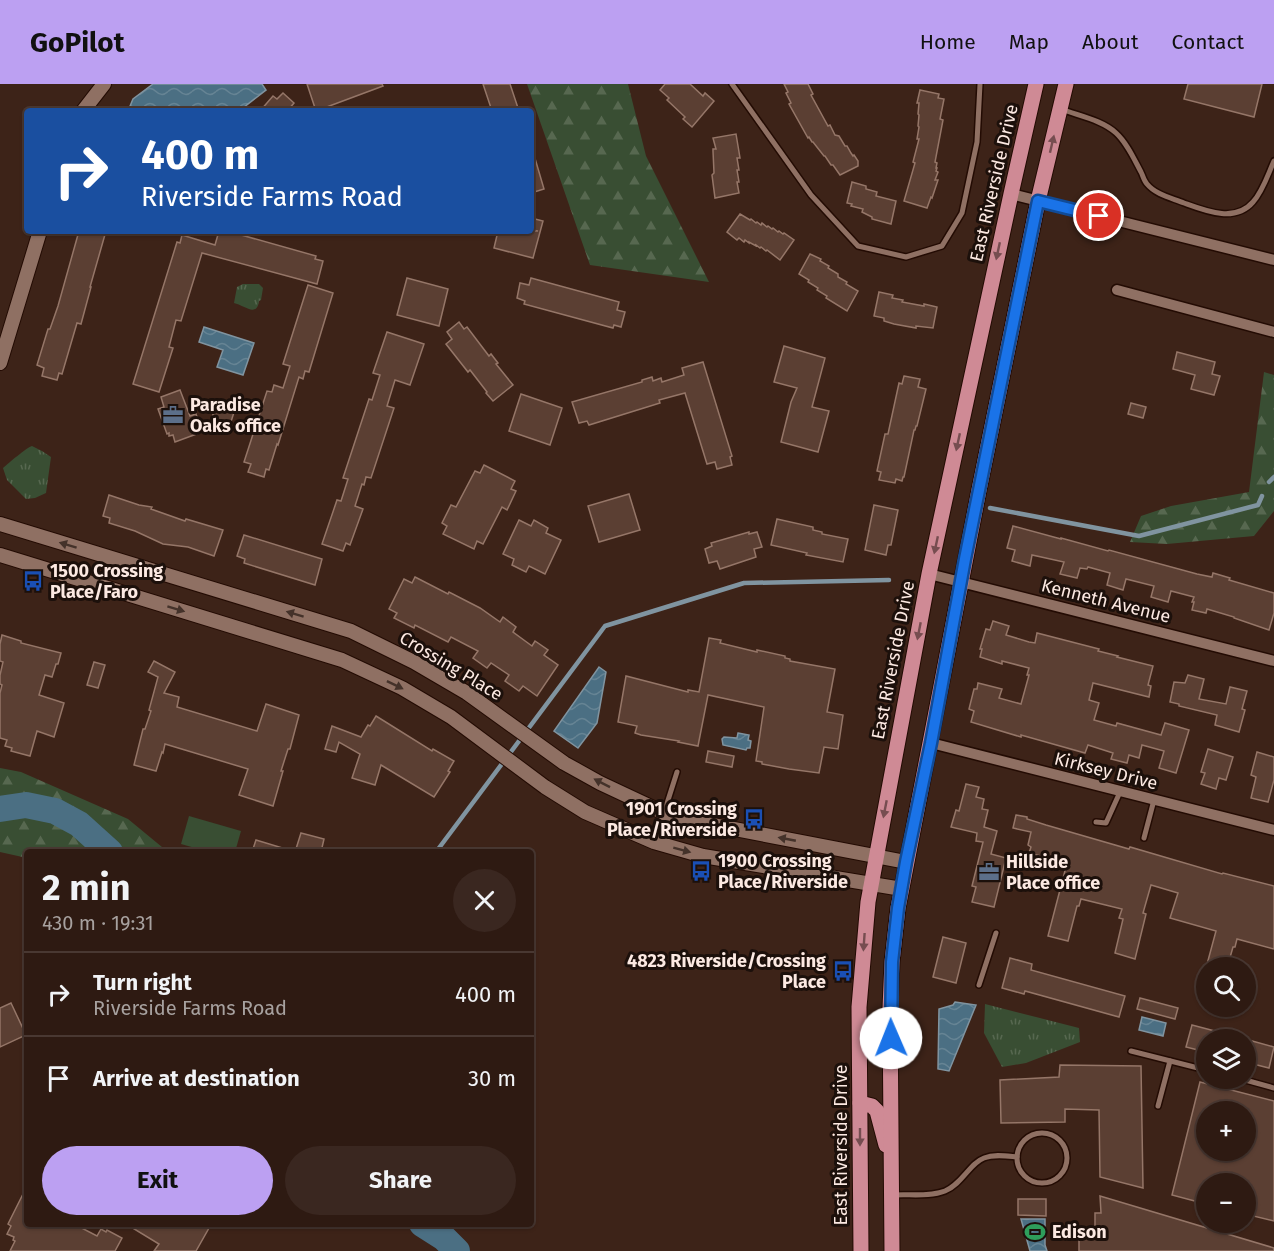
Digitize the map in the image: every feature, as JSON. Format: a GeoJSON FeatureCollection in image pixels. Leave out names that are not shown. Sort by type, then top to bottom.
{"type":"FeatureCollection","features":[{"type":"Feature","properties":{"kind":"main road","name":"East Riverside Drive"},"geometry":{"type":"LineString","coordinates":[[861,1251],[859,1007],[866,915],[929,573],[1036,84]]}},
{"type":"Feature","properties":{"kind":"main road"},"geometry":{"type":"LineString","coordinates":[[892,1251],[890,1008],[892,962],[906,862],[931,743],[960,582],[1038,201],[1066,84]]}},
{"type":"Feature","properties":{"kind":"main road"},"geometry":{"type":"LineString","coordinates":[[860,1103],[872,1106],[877,1111],[892,1168]]}},
{"type":"Feature","properties":{"kind":"street"},"geometry":{"type":"LineString","coordinates":[[85,108],[104,84]]}},
{"type":"Feature","properties":{"kind":"street"},"geometry":{"type":"LineString","coordinates":[[1011,194],[1274,260]]}},
{"type":"Feature","properties":{"kind":"street"},"geometry":{"type":"LineString","coordinates":[[0,363],[39,234]]}},
{"type":"Feature","properties":{"kind":"street"},"geometry":{"type":"LineString","coordinates":[[1117,290],[1274,332]]}},
{"type":"Feature","properties":{"kind":"street","name":"Crossing Place"},"geometry":{"type":"LineString","coordinates":[[0,524],[351,631],[414,662],[467,693],[564,763],[663,813],[703,823],[906,862]]}},
{"type":"Feature","properties":{"kind":"street"},"geometry":{"type":"LineString","coordinates":[[0,555],[342,660],[402,688],[451,717],[545,788],[585,812],[654,842],[703,856],[902,889]]}},
{"type":"Feature","properties":{"kind":"street","name":"Kenneth Avenue"},"geometry":{"type":"LineString","coordinates":[[929,573],[1274,661]]}},
{"type":"Feature","properties":{"kind":"street","name":"Kirksey Drive"},"geometry":{"type":"LineString","coordinates":[[931,743],[1274,830]]}},
{"type":"Feature","properties":{"kind":"lane"},"geometry":{"type":"LineString","coordinates":[[732,84],[811,195],[858,246],[906,257],[942,246],[962,213],[977,142],[980,84]]}},
{"type":"Feature","properties":{"kind":"lane"},"geometry":{"type":"LineString","coordinates":[[1060,109],[1106,125],[1116,133],[1146,183],[1154,191],[1212,213],[1236,212],[1252,204],[1274,161]]}},
{"type":"Feature","properties":{"kind":"lane"},"geometry":{"type":"LineString","coordinates":[[654,842],[677,772]]}},
{"type":"Feature","properties":{"kind":"lane"},"geometry":{"type":"LineString","coordinates":[[1096,822],[1106,823],[1120,792]]}},
{"type":"Feature","properties":{"kind":"lane"},"geometry":{"type":"LineString","coordinates":[[1144,838],[1154,800]]}},
{"type":"Feature","properties":{"kind":"lane"},"geometry":{"type":"LineString","coordinates":[[979,985],[996,933]]}},
{"type":"Feature","properties":{"kind":"lane"},"geometry":{"type":"LineString","coordinates":[[1131,1051],[1196,1068]]}},
{"type":"Feature","properties":{"kind":"lane"},"geometry":{"type":"LineString","coordinates":[[1158,1106],[1170,1061]]}},
{"type":"Feature","properties":{"kind":"lane"},"geometry":{"type":"LineString","coordinates":[[1256,1083],[1274,1088]]}},
{"type":"Feature","properties":{"kind":"lane"},"geometry":{"type":"LineString","coordinates":[[1043,1132],[1058,1138],[1064,1144],[1067,1152],[1065,1168],[1054,1180],[1046,1183],[1029,1180],[1018,1167],[1017,1157],[1021,1143],[1027,1137],[1043,1132]]}},
{"type":"Feature","properties":{"kind":"lane"},"geometry":{"type":"LineString","coordinates":[[892,1195],[932,1194],[947,1191],[981,1159],[997,1156],[1017,1157]]}},
{"type":"Feature","properties":{"kind":"green space"},"geometry":{"type":"Polygon","coordinates":[[[527,84],[628,84],[646,156],[709,282],[590,265],[527,84]]]}},
{"type":"Feature","properties":{"kind":"green space"},"geometry":{"type":"Polygon","coordinates":[[[243,284],[259,284],[263,288],[261,300],[256,309],[249,309],[234,303],[237,287],[243,284]]]}},
{"type":"Feature","properties":{"kind":"green space"},"geometry":{"type":"Polygon","coordinates":[[[1264,372],[1274,375],[1274,511],[1254,536],[1167,544],[1130,542],[1141,516],[1171,506],[1249,492],[1264,372]]]}},
{"type":"Feature","properties":{"kind":"green space"},"geometry":{"type":"Polygon","coordinates":[[[32,446],[51,457],[46,493],[26,499],[7,480],[3,468],[32,446]]]}},
{"type":"Feature","properties":{"kind":"green space"},"geometry":{"type":"Polygon","coordinates":[[[0,768],[21,772],[128,819],[164,849],[24,849],[24,857],[0,852],[0,768]]]}},
{"type":"Feature","properties":{"kind":"green space"},"geometry":{"type":"Polygon","coordinates":[[[189,816],[241,831],[236,849],[198,849],[181,844],[189,816]]]}},
{"type":"Feature","properties":{"kind":"green space"},"geometry":{"type":"Polygon","coordinates":[[[985,1004],[1079,1028],[1080,1042],[1026,1063],[1002,1067],[984,1033],[985,1004]]]}},
{"type":"Feature","properties":{"kind":"water"},"geometry":{"type":"Polygon","coordinates":[[[153,84],[262,84],[266,90],[243,108],[129,108],[133,99],[153,84]]]}},
{"type":"Feature","properties":{"kind":"water"},"geometry":{"type":"Polygon","coordinates":[[[204,327],[254,343],[243,375],[217,367],[223,350],[199,342],[204,327]]]}},
{"type":"Feature","properties":{"kind":"water"},"geometry":{"type":"Polygon","coordinates":[[[599,667],[606,672],[597,723],[578,748],[554,731],[599,667]]]}},
{"type":"Feature","properties":{"kind":"water"},"geometry":{"type":"Polygon","coordinates":[[[738,733],[749,735],[750,748],[746,750],[723,745],[724,737],[737,738],[738,733]]]}},
{"type":"Feature","properties":{"kind":"water"},"geometry":{"type":"Polygon","coordinates":[[[955,1002],[976,1005],[949,1071],[938,1069],[939,1009],[953,1005],[955,1002]]]}},
{"type":"Feature","properties":{"kind":"water"},"geometry":{"type":"Polygon","coordinates":[[[1142,1017],[1166,1023],[1163,1036],[1139,1030],[1142,1017]]]}},
{"type":"Feature","properties":{"kind":"water","name":"Edison"},"geometry":{"type":"Polygon","coordinates":[[[1021,1219],[1045,1219],[1047,1251],[1030,1251],[1021,1219]]]}},
{"type":"Feature","properties":{"kind":"building"},"geometry":{"type":"Polygon","coordinates":[[[307,84],[382,84],[383,86],[324,108],[315,108],[307,84]]]}},
{"type":"Feature","properties":{"kind":"building"},"geometry":{"type":"Polygon","coordinates":[[[483,84],[510,84],[518,108],[491,108],[483,84]]]}},
{"type":"Feature","properties":{"kind":"building"},"geometry":{"type":"Polygon","coordinates":[[[665,84],[690,84],[703,96],[705,93],[714,101],[692,127],[660,90],[665,84]]]}},
{"type":"Feature","properties":{"kind":"building"},"geometry":{"type":"Polygon","coordinates":[[[784,84],[808,84],[813,94],[811,95],[828,126],[830,125],[835,135],[839,136],[854,155],[858,166],[840,175],[808,138],[789,104],[791,103],[784,84]]]}},
{"type":"Feature","properties":{"kind":"building"},"geometry":{"type":"Polygon","coordinates":[[[1188,84],[1262,84],[1254,117],[1184,99],[1188,84]]]}},
{"type":"Feature","properties":{"kind":"building"},"geometry":{"type":"Polygon","coordinates":[[[920,90],[939,94],[938,98],[944,99],[940,119],[943,120],[935,162],[938,172],[935,180],[938,180],[927,208],[904,201],[919,139],[917,139],[919,103],[917,103],[920,90]]]}},
{"type":"Feature","properties":{"kind":"building"},"geometry":{"type":"Polygon","coordinates":[[[283,93],[294,103],[290,108],[263,108],[273,96],[277,99],[283,93]]]}},
{"type":"Feature","properties":{"kind":"building"},"geometry":{"type":"Polygon","coordinates":[[[736,134],[740,158],[737,158],[739,193],[715,198],[712,175],[714,173],[713,149],[716,149],[713,138],[736,134]]]}},
{"type":"Feature","properties":{"kind":"building"},"geometry":{"type":"Polygon","coordinates":[[[534,155],[544,189],[534,192],[534,155]]]}},
{"type":"Feature","properties":{"kind":"building"},"geometry":{"type":"Polygon","coordinates":[[[852,182],[877,192],[876,196],[896,201],[891,224],[872,219],[862,212],[863,209],[847,203],[852,182]]]}},
{"type":"Feature","properties":{"kind":"building"},"geometry":{"type":"Polygon","coordinates":[[[740,214],[756,223],[761,225],[762,223],[784,233],[794,240],[780,260],[767,250],[739,238],[737,240],[727,232],[740,214]]]}},
{"type":"Feature","properties":{"kind":"building"},"geometry":{"type":"Polygon","coordinates":[[[534,219],[543,221],[533,258],[494,248],[497,234],[534,234],[534,231],[538,231],[534,230],[534,219]]]}},
{"type":"Feature","properties":{"kind":"building"},"geometry":{"type":"Polygon","coordinates":[[[78,234],[105,234],[81,324],[77,323],[62,374],[59,373],[57,380],[42,376],[44,368],[37,365],[58,306],[78,234]]]}},
{"type":"Feature","properties":{"kind":"building"},"geometry":{"type":"Polygon","coordinates":[[[218,234],[238,234],[316,256],[315,259],[323,261],[317,284],[202,253],[181,321],[176,320],[169,347],[173,348],[159,392],[133,384],[177,242],[180,243],[182,235],[215,245],[218,234]]]}},
{"type":"Feature","properties":{"kind":"building"},"geometry":{"type":"Polygon","coordinates":[[[810,254],[821,259],[820,261],[838,274],[838,277],[847,282],[846,284],[858,291],[847,311],[826,298],[827,296],[817,290],[818,288],[808,282],[809,280],[799,274],[810,254]]]}},
{"type":"Feature","properties":{"kind":"building"},"geometry":{"type":"Polygon","coordinates":[[[407,278],[448,289],[439,326],[397,315],[407,278]]]}},
{"type":"Feature","properties":{"kind":"building"},"geometry":{"type":"Polygon","coordinates":[[[531,278],[619,302],[617,310],[625,312],[621,327],[614,325],[613,328],[524,304],[525,301],[517,298],[520,283],[529,285],[531,278]]]}},
{"type":"Feature","properties":{"kind":"building"},"geometry":{"type":"Polygon","coordinates":[[[308,285],[333,293],[309,372],[305,371],[303,379],[299,377],[278,445],[264,477],[248,472],[251,464],[244,462],[267,391],[272,392],[274,385],[283,388],[290,366],[283,364],[308,285]]]}},
{"type":"Feature","properties":{"kind":"building"},"geometry":{"type":"Polygon","coordinates":[[[879,292],[893,295],[892,298],[903,300],[902,302],[937,307],[933,328],[894,324],[884,321],[884,318],[874,316],[879,292]]]}},
{"type":"Feature","properties":{"kind":"building"},"geometry":{"type":"Polygon","coordinates":[[[459,322],[464,329],[467,327],[489,356],[491,354],[513,385],[493,401],[470,370],[468,372],[446,344],[452,339],[447,332],[459,322]]]}},
{"type":"Feature","properties":{"kind":"building"},"geometry":{"type":"Polygon","coordinates":[[[387,332],[424,344],[410,385],[395,380],[387,406],[394,408],[371,478],[366,477],[364,485],[362,484],[355,506],[363,509],[350,545],[346,543],[343,551],[322,544],[337,500],[341,501],[348,479],[343,478],[369,399],[372,400],[380,375],[373,373],[387,332]]]}},
{"type":"Feature","properties":{"kind":"building"},"geometry":{"type":"Polygon","coordinates":[[[784,346],[825,358],[812,407],[829,411],[818,452],[781,442],[797,388],[774,382],[784,346]]]}},
{"type":"Feature","properties":{"kind":"building"},"geometry":{"type":"Polygon","coordinates":[[[1177,352],[1215,362],[1212,374],[1220,376],[1214,395],[1191,389],[1195,375],[1173,369],[1177,352]]]}},
{"type":"Feature","properties":{"kind":"building"},"geometry":{"type":"Polygon","coordinates":[[[703,362],[732,456],[730,457],[732,465],[717,469],[715,462],[707,464],[685,393],[589,425],[587,421],[579,423],[572,402],[652,377],[653,381],[661,378],[662,382],[684,375],[682,368],[703,362]]]}},
{"type":"Feature","properties":{"kind":"building"},"geometry":{"type":"Polygon","coordinates":[[[904,376],[920,379],[918,387],[926,389],[904,477],[902,481],[896,479],[895,483],[879,480],[881,472],[877,471],[899,383],[902,384],[904,376]]]}},
{"type":"Feature","properties":{"kind":"building","name":"Paradise Oaks office"},"geometry":{"type":"Polygon","coordinates":[[[180,390],[190,416],[196,414],[202,432],[175,442],[173,435],[167,434],[158,409],[164,407],[161,397],[180,390]]]}},
{"type":"Feature","properties":{"kind":"building"},"geometry":{"type":"Polygon","coordinates":[[[521,394],[562,408],[550,445],[509,431],[521,394]]]}},
{"type":"Feature","properties":{"kind":"building"},"geometry":{"type":"Polygon","coordinates":[[[217,400],[236,406],[228,431],[210,425],[217,400]]]}},
{"type":"Feature","properties":{"kind":"building"},"geometry":{"type":"Polygon","coordinates":[[[1131,403],[1146,407],[1143,418],[1128,414],[1131,403]]]}},
{"type":"Feature","properties":{"kind":"building"},"geometry":{"type":"Polygon","coordinates":[[[484,465],[515,481],[511,489],[516,491],[507,510],[502,507],[483,544],[477,541],[474,549],[443,534],[447,526],[442,523],[451,505],[456,507],[475,471],[480,473],[484,465]]]}},
{"type":"Feature","properties":{"kind":"building"},"geometry":{"type":"Polygon","coordinates":[[[629,494],[640,530],[599,542],[588,506],[629,494]]]}},
{"type":"Feature","properties":{"kind":"building"},"geometry":{"type":"Polygon","coordinates":[[[109,495],[152,507],[151,509],[185,521],[186,519],[223,530],[214,556],[188,547],[163,544],[135,531],[109,523],[110,518],[103,516],[109,495]]]}},
{"type":"Feature","properties":{"kind":"building"},"geometry":{"type":"Polygon","coordinates":[[[874,505],[898,510],[891,545],[888,545],[886,555],[865,550],[874,505]]]}},
{"type":"Feature","properties":{"kind":"building"},"geometry":{"type":"Polygon","coordinates":[[[777,519],[813,527],[813,530],[822,532],[822,534],[848,539],[843,562],[771,545],[777,519]]]}},
{"type":"Feature","properties":{"kind":"building"},"geometry":{"type":"Polygon","coordinates":[[[519,520],[531,526],[534,520],[548,528],[546,533],[561,540],[545,574],[529,566],[526,572],[512,565],[514,559],[503,554],[519,520]]]}},
{"type":"Feature","properties":{"kind":"building"},"geometry":{"type":"Polygon","coordinates":[[[1013,526],[1197,574],[1212,577],[1213,573],[1274,593],[1274,613],[1269,630],[1207,609],[1206,613],[1192,610],[1194,597],[1171,591],[1168,602],[1151,597],[1154,586],[1126,579],[1123,590],[1107,585],[1110,573],[1088,567],[1087,569],[1080,568],[1077,578],[1060,574],[1064,562],[1032,555],[1030,566],[1012,561],[1015,550],[1007,548],[1013,526]]]}},
{"type":"Feature","properties":{"kind":"building"},"geometry":{"type":"Polygon","coordinates":[[[749,532],[749,534],[757,532],[762,547],[754,549],[756,557],[720,569],[717,561],[709,563],[705,549],[712,546],[711,543],[749,532]]]}},
{"type":"Feature","properties":{"kind":"building"},"geometry":{"type":"Polygon","coordinates":[[[244,535],[322,559],[315,585],[244,563],[245,559],[237,556],[244,535]]]}},
{"type":"Feature","properties":{"kind":"building"},"geometry":{"type":"Polygon","coordinates":[[[415,577],[480,608],[500,622],[503,617],[516,627],[513,632],[532,646],[535,641],[548,650],[544,655],[558,665],[537,696],[523,686],[519,691],[505,681],[509,675],[491,663],[487,668],[473,658],[478,651],[451,637],[448,642],[415,625],[414,628],[394,618],[397,613],[389,609],[404,579],[412,583],[415,577]]]}},
{"type":"Feature","properties":{"kind":"building"},"geometry":{"type":"Polygon","coordinates":[[[993,621],[1009,626],[1006,635],[1029,642],[1035,643],[1037,633],[1153,666],[1148,685],[1151,686],[1149,697],[1093,683],[1089,700],[1099,703],[1094,720],[1116,726],[1117,723],[1161,735],[1165,723],[1189,730],[1176,773],[1159,768],[1164,751],[1142,745],[1139,758],[1129,755],[1127,763],[1111,759],[1113,753],[1088,745],[1085,753],[971,722],[974,711],[969,709],[974,689],[977,689],[978,683],[1002,689],[999,698],[1021,704],[1029,675],[1027,675],[1029,668],[1002,661],[1002,664],[980,657],[986,629],[990,630],[993,621]]]}},
{"type":"Feature","properties":{"kind":"building"},"geometry":{"type":"Polygon","coordinates":[[[2,635],[21,641],[21,643],[61,653],[52,677],[45,675],[39,695],[64,703],[54,737],[37,731],[30,756],[11,751],[12,748],[5,746],[7,740],[0,738],[2,685],[0,675],[3,662],[0,661],[0,644],[2,635]]]}},
{"type":"Feature","properties":{"kind":"building"},"geometry":{"type":"Polygon","coordinates":[[[709,638],[757,652],[757,650],[785,656],[790,661],[835,669],[827,712],[843,715],[838,749],[824,747],[819,773],[762,764],[756,761],[764,707],[708,695],[698,746],[641,735],[635,733],[637,726],[618,722],[626,676],[688,692],[688,690],[699,692],[709,638]]]}},
{"type":"Feature","properties":{"kind":"building"},"geometry":{"type":"Polygon","coordinates":[[[154,661],[175,672],[164,693],[179,697],[177,707],[257,731],[266,704],[299,715],[290,749],[288,749],[281,771],[283,771],[273,806],[239,795],[248,769],[165,744],[156,771],[134,765],[143,729],[145,729],[151,711],[149,710],[158,677],[148,672],[154,661]]]}},
{"type":"Feature","properties":{"kind":"building"},"geometry":{"type":"Polygon","coordinates":[[[94,662],[105,665],[98,688],[87,685],[94,662]]]}},
{"type":"Feature","properties":{"kind":"building"},"geometry":{"type":"Polygon","coordinates":[[[1188,675],[1204,679],[1199,699],[1226,704],[1230,687],[1247,691],[1239,732],[1215,725],[1217,715],[1170,702],[1174,682],[1185,683],[1188,675]]]}},
{"type":"Feature","properties":{"kind":"building"},"geometry":{"type":"Polygon","coordinates":[[[376,716],[432,751],[433,749],[454,761],[448,771],[450,772],[434,797],[381,765],[375,785],[352,778],[360,754],[339,742],[336,752],[325,749],[332,726],[361,737],[376,716]]]}},
{"type":"Feature","properties":{"kind":"building"},"geometry":{"type":"Polygon","coordinates":[[[1208,749],[1233,757],[1226,780],[1219,778],[1216,789],[1201,784],[1205,773],[1201,772],[1208,749]]]}},
{"type":"Feature","properties":{"kind":"building"},"geometry":{"type":"Polygon","coordinates":[[[708,751],[734,756],[732,767],[706,762],[708,751]]]}},
{"type":"Feature","properties":{"kind":"building"},"geometry":{"type":"Polygon","coordinates":[[[1257,752],[1274,757],[1274,780],[1268,802],[1251,798],[1256,777],[1251,775],[1257,752]]]}},
{"type":"Feature","properties":{"kind":"building"},"geometry":{"type":"Polygon","coordinates":[[[966,784],[979,787],[976,797],[984,799],[982,809],[988,810],[984,827],[997,831],[991,854],[1006,858],[994,907],[972,902],[976,887],[972,886],[983,842],[976,841],[977,833],[951,827],[956,810],[959,811],[966,784]]]}},
{"type":"Feature","properties":{"kind":"building"},"geometry":{"type":"Polygon","coordinates":[[[1016,815],[1027,817],[1027,819],[1046,825],[1129,849],[1130,847],[1222,874],[1274,886],[1274,949],[1237,939],[1230,957],[1209,957],[1216,931],[1170,918],[1178,893],[1151,885],[1143,913],[1146,914],[1135,959],[1115,953],[1123,919],[1119,918],[1122,909],[1081,899],[1068,941],[1048,936],[1067,863],[1029,853],[1031,832],[1013,828],[1016,815]]]}},
{"type":"Feature","properties":{"kind":"building"},"geometry":{"type":"Polygon","coordinates":[[[301,833],[324,839],[322,849],[296,849],[301,833]]]}},
{"type":"Feature","properties":{"kind":"building"},"geometry":{"type":"Polygon","coordinates":[[[256,840],[286,849],[253,849],[256,840]]]}},
{"type":"Feature","properties":{"kind":"building"},"geometry":{"type":"Polygon","coordinates":[[[943,937],[966,943],[956,983],[933,977],[943,937]]]}},
{"type":"Feature","properties":{"kind":"building"},"geometry":{"type":"Polygon","coordinates":[[[1010,958],[1032,964],[1031,970],[1125,996],[1119,1017],[1025,991],[1024,994],[1002,988],[1010,958]]]}},
{"type":"Feature","properties":{"kind":"building"},"geometry":{"type":"Polygon","coordinates":[[[1140,998],[1178,1008],[1175,1019],[1137,1009],[1140,998]]]}},
{"type":"Feature","properties":{"kind":"building"},"geometry":{"type":"Polygon","coordinates":[[[11,1003],[24,1031],[24,1036],[0,1047],[0,1008],[11,1003]]]}},
{"type":"Feature","properties":{"kind":"building"},"geometry":{"type":"Polygon","coordinates":[[[1192,1025],[1207,1029],[1196,1029],[1196,1050],[1186,1047],[1192,1025]]]}},
{"type":"Feature","properties":{"kind":"building"},"geometry":{"type":"Polygon","coordinates":[[[1256,1042],[1274,1047],[1269,1068],[1256,1065],[1256,1042]]]}},
{"type":"Feature","properties":{"kind":"building"},"geometry":{"type":"Polygon","coordinates":[[[1060,1065],[1141,1066],[1143,1188],[1100,1177],[1099,1110],[1065,1109],[1065,1122],[1001,1123],[1000,1080],[1059,1077],[1060,1065]]]}},
{"type":"Feature","properties":{"kind":"building"},"geometry":{"type":"Polygon","coordinates":[[[1198,1089],[1227,1089],[1274,1101],[1274,1221],[1256,1217],[1256,1173],[1196,1173],[1196,1201],[1172,1195],[1198,1089]]]}},
{"type":"Feature","properties":{"kind":"building"},"geometry":{"type":"Polygon","coordinates":[[[24,1192],[24,1227],[80,1227],[97,1236],[101,1229],[122,1238],[115,1251],[10,1251],[15,1241],[14,1237],[7,1234],[11,1226],[8,1224],[24,1192]]]}},
{"type":"Feature","properties":{"kind":"building"},"geometry":{"type":"Polygon","coordinates":[[[1100,1196],[1196,1225],[1196,1233],[1224,1233],[1274,1248],[1274,1251],[1079,1251],[1079,1236],[1095,1236],[1095,1213],[1101,1213],[1100,1196]]]}},
{"type":"Feature","properties":{"kind":"building"},"geometry":{"type":"Polygon","coordinates":[[[1018,1199],[1046,1199],[1046,1216],[1018,1215],[1018,1199]]]}},
{"type":"Feature","properties":{"kind":"building"},"geometry":{"type":"Polygon","coordinates":[[[131,1227],[209,1228],[196,1251],[154,1251],[159,1244],[131,1227]]]}},
{"type":"Feature","properties":{"kind":"waterway"},"geometry":{"type":"LineString","coordinates":[[1269,482],[1274,477]]}},
{"type":"Feature","properties":{"kind":"waterway"},"geometry":{"type":"LineString","coordinates":[[990,508],[1139,536],[1258,505],[1262,496]]}},
{"type":"Feature","properties":{"kind":"waterway"},"geometry":{"type":"LineString","coordinates":[[438,849],[605,626],[744,583],[889,580]]}},
{"type":"Feature","properties":{"kind":"waterway"},"geometry":{"type":"LineString","coordinates":[[0,809],[26,805],[55,811],[79,824],[107,849]]}},
{"type":"Feature","properties":{"kind":"waterway"},"geometry":{"type":"LineString","coordinates":[[427,1227],[444,1238],[457,1251]]}},
{"type":"Feature","properties":{"kind":"place","name":"Paradise Oaks office"},"geometry":{"type":"Point","coordinates":[173,415]}},
{"type":"Feature","properties":{"kind":"place","name":"1500 Crossing Place/Faro"},"geometry":{"type":"Point","coordinates":[33,581]}},
{"type":"Feature","properties":{"kind":"place","name":"1901 Crossing Place/Riverside"},"geometry":{"type":"Point","coordinates":[754,819]}},
{"type":"Feature","properties":{"kind":"place","name":"1900 Crossing Place/Riverside"},"geometry":{"type":"Point","coordinates":[701,871]}},
{"type":"Feature","properties":{"kind":"place","name":"Hillside Place office"},"geometry":{"type":"Point","coordinates":[989,872]}},
{"type":"Feature","properties":{"kind":"place","name":"4823 Riverside/Crossing Place"},"geometry":{"type":"Point","coordinates":[843,971]}},
{"type":"Feature","properties":{"kind":"place","name":"Edison"},"geometry":{"type":"Point","coordinates":[1035,1232]}},
{"type":"Feature","properties":{"kind":"route"},"geometry":{"type":"LineString","coordinates":[[891,1038],[892,962],[906,862],[1038,201],[1099,216]]}}]}
